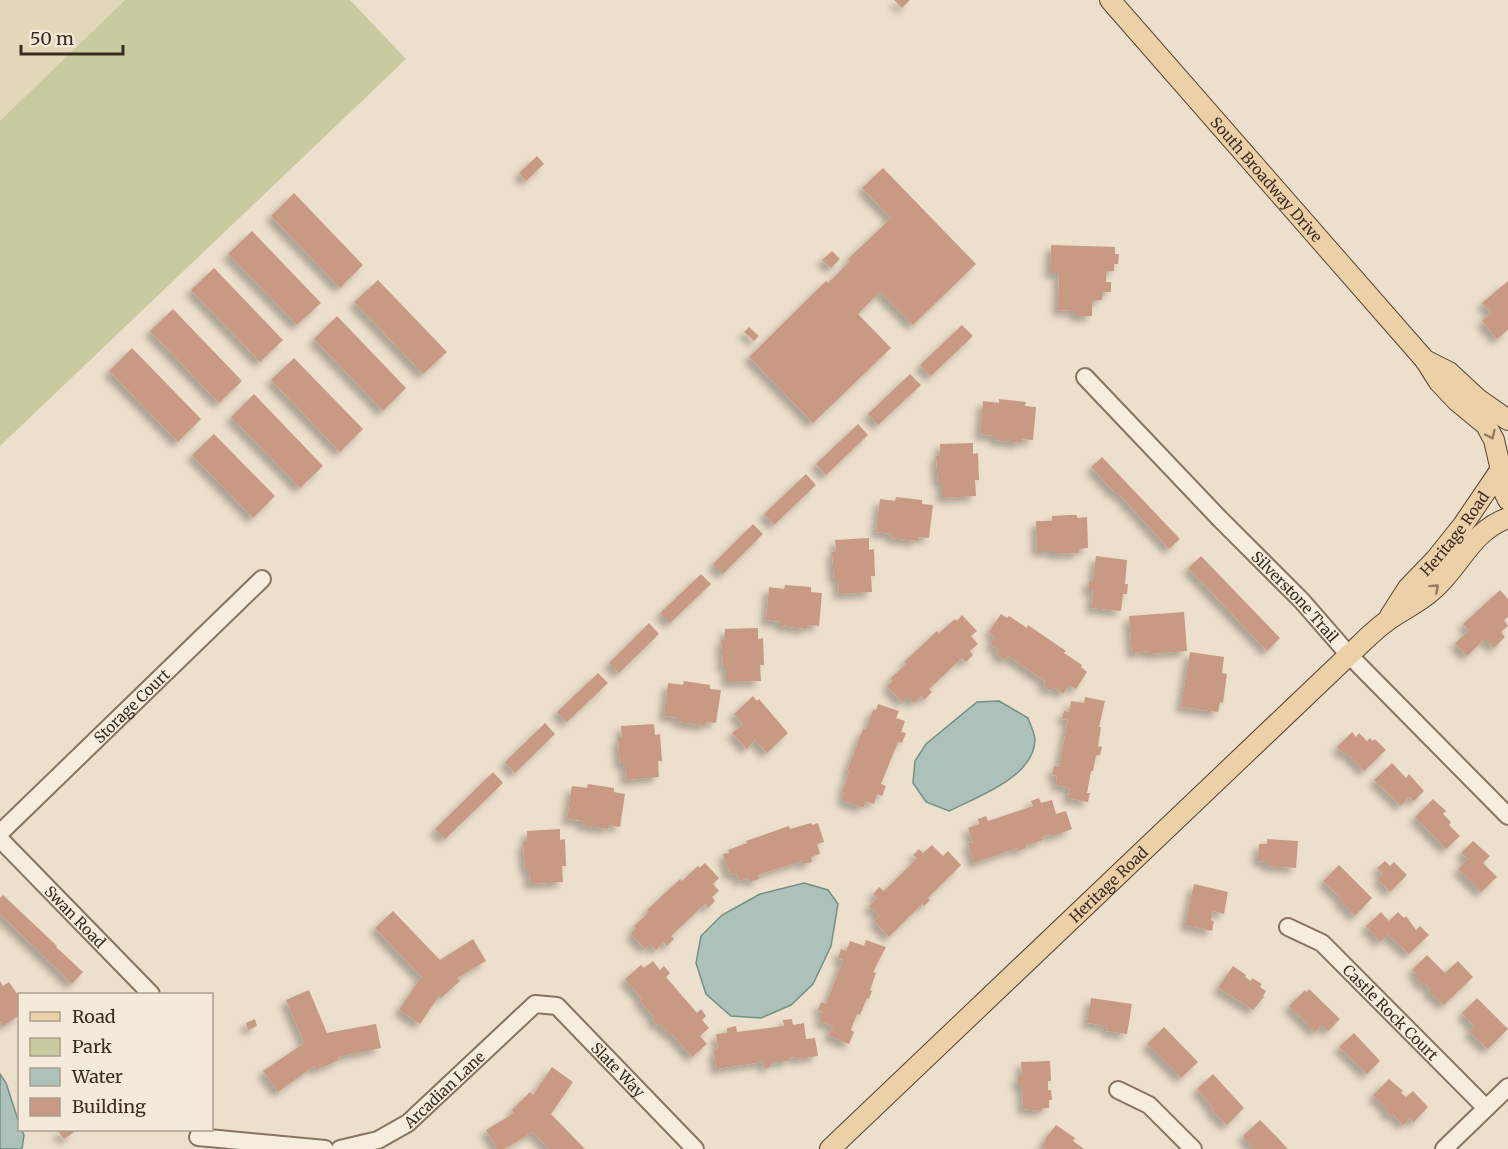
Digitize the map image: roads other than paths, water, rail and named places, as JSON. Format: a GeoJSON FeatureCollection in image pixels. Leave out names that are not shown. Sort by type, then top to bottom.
{"type":"FeatureCollection","features":[{"type":"Feature","properties":{"kind":"main road","name":"South Broadway Drive"},"geometry":{"type":"LineString","coordinates":[[1110,0],[1425,360],[1439,382],[1457,401],[1486,425],[1503,463],[1501,488],[1508,500]]}},
{"type":"Feature","properties":{"kind":"main road","name":"South Broadway Drive"},"geometry":{"type":"LineString","coordinates":[[1425,360],[1449,372],[1478,399],[1508,420]]}},
{"type":"Feature","properties":{"kind":"main road","name":"Heritage Road"},"geometry":{"type":"LineString","coordinates":[[1387,621],[1408,588],[1435,560],[1463,525],[1503,463]]}},
{"type":"Feature","properties":{"kind":"main road","name":"Heritage Road"},"geometry":{"type":"LineString","coordinates":[[830,1149],[1349,655],[1387,621],[1421,600],[1447,577],[1481,533],[1497,522],[1508,518]]}},
{"type":"Feature","properties":{"kind":"street","name":"Silverstone Trail"},"geometry":{"type":"LineString","coordinates":[[1085,377],[1302,602],[1349,655],[1508,816]]}},
{"type":"Feature","properties":{"kind":"street","name":"Storage Court"},"geometry":{"type":"LineString","coordinates":[[0,833],[262,579]]}},
{"type":"Feature","properties":{"kind":"street","name":"Swan Road"},"geometry":{"type":"LineString","coordinates":[[0,838],[150,993]]}},
{"type":"Feature","properties":{"kind":"street","name":"Castle Rock Court"},"geometry":{"type":"LineString","coordinates":[[1288,927],[1322,943],[1486,1108]]}},
{"type":"Feature","properties":{"kind":"street","name":"Arcadian Lane"},"geometry":{"type":"LineString","coordinates":[[340,1149],[378,1140],[408,1123],[535,1004]]}},
{"type":"Feature","properties":{"kind":"street","name":"Slate Way"},"geometry":{"type":"LineString","coordinates":[[535,1004],[557,1006],[696,1149]]}},
{"type":"Feature","properties":{"kind":"street"},"geometry":{"type":"LineString","coordinates":[[1444,1149],[1508,1087]]}},
{"type":"Feature","properties":{"kind":"street"},"geometry":{"type":"LineString","coordinates":[[1118,1090],[1149,1105],[1193,1149]]}},
{"type":"Feature","properties":{"kind":"street"},"geometry":{"type":"LineString","coordinates":[[197,1138],[325,1149]]}},
{"type":"Feature","properties":{"kind":"water"},"geometry":{"type":"Polygon","coordinates":[[[999,701],[1028,718],[1035,740],[1032,753],[1025,765],[1002,784],[949,811],[926,802],[913,783],[915,761],[926,744],[977,702],[999,701]]]}},
{"type":"Feature","properties":{"kind":"water"},"geometry":{"type":"Polygon","coordinates":[[[804,883],[828,890],[838,904],[831,946],[813,984],[791,1005],[761,1018],[731,1016],[706,994],[696,963],[701,936],[722,915],[760,894],[804,883]]]}},
{"type":"Feature","properties":{"kind":"water"},"geometry":{"type":"Polygon","coordinates":[[[0,1074],[6,1083],[18,1120],[18,1131],[22,1131],[24,1135],[22,1149],[0,1149],[0,1074]]]}}]}
